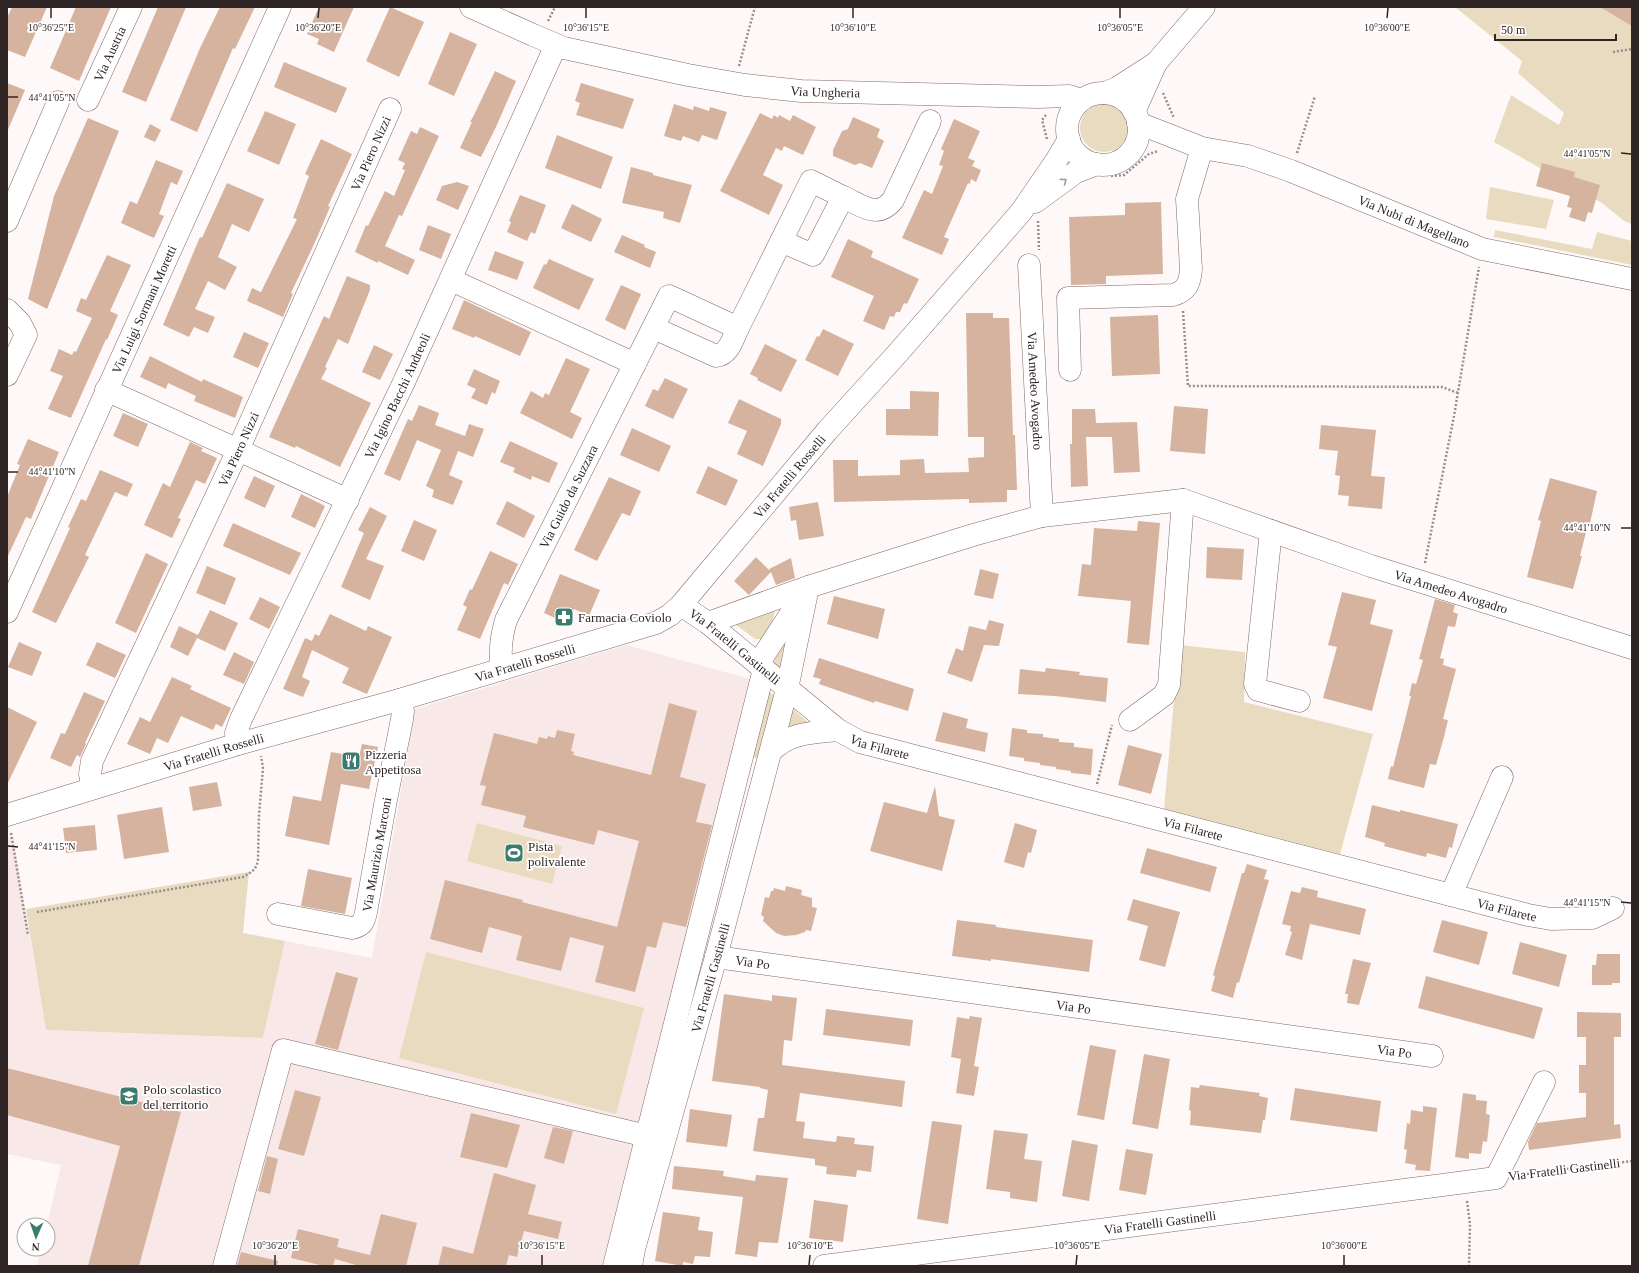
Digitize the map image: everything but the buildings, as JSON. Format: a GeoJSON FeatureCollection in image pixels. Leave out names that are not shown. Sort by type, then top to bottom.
{"type":"FeatureCollection","features":[{"type":"Feature","properties":{"kind":"street","name":"Via Austria"},"geometry":{"type":"LineString","coordinates":[[88,100],[131,7]]}},
{"type":"Feature","properties":{"kind":"street","name":"Via Luigi Sormani Moretti"},"geometry":{"type":"LineString","coordinates":[[7,612],[280,7]]}},
{"type":"Feature","properties":{"kind":"street","name":"Via Ungheria"},"geometry":{"type":"LineString","coordinates":[[471,7],[556,45],[688,75],[735,83],[800,91],[1038,98],[1069,96],[1081,100]]}},
{"type":"Feature","properties":{"kind":"street"},"geometry":{"type":"LineString","coordinates":[[1105,93],[1117,88],[1156,63],[1204,7]]}},
{"type":"Feature","properties":{"kind":"street","name":"Via Ungheria"},"geometry":{"type":"LineString","coordinates":[[510,24],[542,33],[615,58]]}},
{"type":"Feature","properties":{"kind":"street","name":"Via Igino Bacchi Andreoli"},"geometry":{"type":"LineString","coordinates":[[247,742],[236,733],[241,719],[348,500],[452,278],[556,45]]}},
{"type":"Feature","properties":{"kind":"street"},"geometry":{"type":"LineString","coordinates":[[1136,118],[1156,63]]}},
{"type":"Feature","properties":{"kind":"street"},"geometry":{"type":"LineString","coordinates":[[1081,100],[1097,93],[1105,93],[1119,97],[1130,106],[1136,118],[1138,133],[1136,141],[1126,156]]}},
{"type":"Feature","properties":{"kind":"street"},"geometry":{"type":"LineString","coordinates":[[1038,98],[1068,131],[1073,148],[1079,156],[1097,164]]}},
{"type":"Feature","properties":{"kind":"street","name":"Via Fratelli Rosselli"},"geometry":{"type":"LineString","coordinates":[[7,815],[247,742],[399,700],[656,623],[670,615],[681,604],[827,431],[925,332],[1021,212],[1058,158],[1068,131],[1072,110],[1081,100]]}},
{"type":"Feature","properties":{"kind":"street"},"geometry":{"type":"LineString","coordinates":[[7,221],[58,102]]}},
{"type":"Feature","properties":{"kind":"street","name":"Via Piero Nizzi"},"geometry":{"type":"LineString","coordinates":[[93,788],[90,774],[92,761],[238,450],[390,109]]}},
{"type":"Feature","properties":{"kind":"street","name":"Via Nubi di Magellano"},"geometry":{"type":"LineString","coordinates":[[1136,118],[1194,145]]}},
{"type":"Feature","properties":{"kind":"street"},"geometry":{"type":"LineString","coordinates":[[654,328],[716,356],[723,354],[727,350],[811,181],[873,211],[882,210],[893,200],[930,121]]}},
{"type":"Feature","properties":{"kind":"street","name":"Via Nubi di Magellano"},"geometry":{"type":"LineString","coordinates":[[1126,156],[1136,150],[1160,143],[1194,145],[1248,156],[1291,171],[1482,250],[1632,279]]}},
{"type":"Feature","properties":{"kind":"street"},"geometry":{"type":"LineString","coordinates":[[1070,370],[1068,298],[1173,295],[1181,293],[1187,288],[1191,269],[1187,199],[1194,145]]}},
{"type":"Feature","properties":{"kind":"street","name":"Via Fratelli Rosselli"},"geometry":{"type":"LineString","coordinates":[[1021,212],[1076,172],[1097,164],[1112,163],[1126,156]]}},
{"type":"Feature","properties":{"kind":"street"},"geometry":{"type":"LineString","coordinates":[[781,241],[812,255],[843,197]]}},
{"type":"Feature","properties":{"kind":"street","name":"Via Amedeo Avogadro"},"geometry":{"type":"LineString","coordinates":[[1029,265],[1042,516]]}},
{"type":"Feature","properties":{"kind":"street"},"geometry":{"type":"LineString","coordinates":[[452,278],[460,284],[635,364]]}},
{"type":"Feature","properties":{"kind":"street","name":"Via Guido da Suzzara"},"geometry":{"type":"LineString","coordinates":[[502,669],[500,655],[501,637],[506,620],[670,296],[738,328]]}},
{"type":"Feature","properties":{"kind":"street"},"geometry":{"type":"LineString","coordinates":[[7,310],[20,322],[26,335],[7,375]]}},
{"type":"Feature","properties":{"kind":"street"},"geometry":{"type":"LineString","coordinates":[[106,390],[348,500]]}},
{"type":"Feature","properties":{"kind":"street"},"geometry":{"type":"LineString","coordinates":[[1121,722],[1164,695],[1169,685],[1183,500]]}},
{"type":"Feature","properties":{"kind":"street","name":"Via Amedeo Avogadro"},"geometry":{"type":"LineString","coordinates":[[708,623],[808,587],[973,535],[1042,516],[1183,500],[1371,566],[1632,648]]}},
{"type":"Feature","properties":{"kind":"street"},"geometry":{"type":"LineString","coordinates":[[1271,531],[1254,684],[1258,690],[1299,701]]}},
{"type":"Feature","properties":{"kind":"street"},"geometry":{"type":"LineString","coordinates":[[614,1266],[761,667],[808,587]]}},
{"type":"Feature","properties":{"kind":"street","name":"Via Fratelli Gastinelli"},"geometry":{"type":"LineString","coordinates":[[631,1266],[634,1249],[716,957],[771,751],[787,689],[808,587]]}},
{"type":"Feature","properties":{"kind":"street","name":"Via Fratelli Gastinelli"},"geometry":{"type":"LineString","coordinates":[[681,604],[708,623],[787,689]]}},
{"type":"Feature","properties":{"kind":"street","name":"Via Filarete"},"geometry":{"type":"LineString","coordinates":[[787,689],[838,730],[860,742],[1451,895],[1550,919],[1592,918],[1613,908]]}},
{"type":"Feature","properties":{"kind":"street","name":"Via Maurizio Marconi"},"geometry":{"type":"LineString","coordinates":[[278,914],[352,928],[359,927],[363,923],[402,719],[403,711],[399,700]]}},
{"type":"Feature","properties":{"kind":"street"},"geometry":{"type":"LineString","coordinates":[[771,751],[780,742],[792,736],[838,730]]}},
{"type":"Feature","properties":{"kind":"street"},"geometry":{"type":"LineString","coordinates":[[1451,895],[1502,777]]}},
{"type":"Feature","properties":{"kind":"street","name":"Via Po"},"geometry":{"type":"LineString","coordinates":[[716,957],[1432,1056]]}},
{"type":"Feature","properties":{"kind":"street"},"geometry":{"type":"LineString","coordinates":[[224,1266],[283,1050],[647,1136]]}},
{"type":"Feature","properties":{"kind":"street","name":"Via Fratelli Gastinelli"},"geometry":{"type":"LineString","coordinates":[[824,1266],[1496,1178],[1544,1082]]}},
{"type":"Feature","properties":{"kind":"path"},"geometry":{"type":"LineString","coordinates":[[735,83],[755,7]]}},
{"type":"Feature","properties":{"kind":"path"},"geometry":{"type":"LineString","coordinates":[[1613,52],[1632,49]]}},
{"type":"Feature","properties":{"kind":"path"},"geometry":{"type":"LineString","coordinates":[[1291,171],[1315,96]]}},
{"type":"Feature","properties":{"kind":"path"},"geometry":{"type":"LineString","coordinates":[[1422,581],[1458,393],[1482,250]]}},
{"type":"Feature","properties":{"kind":"path"},"geometry":{"type":"LineString","coordinates":[[1181,293],[1188,386],[1442,387],[1458,393]]}},
{"type":"Feature","properties":{"kind":"path"},"geometry":{"type":"LineString","coordinates":[[1093,802],[1121,722]]}},
{"type":"Feature","properties":{"kind":"path"},"geometry":{"type":"LineString","coordinates":[[37,912],[243,877],[254,871],[258,859],[259,815],[263,768],[247,742]]}},
{"type":"Feature","properties":{"kind":"path"},"geometry":{"type":"LineString","coordinates":[[7,815],[28,935]]}},
{"type":"Feature","properties":{"kind":"path","name":"Via Fratelli Gastinelli"},"geometry":{"type":"LineString","coordinates":[[1496,1178],[1632,1161]]}},
{"type":"Feature","properties":{"kind":"path"},"geometry":{"type":"LineString","coordinates":[[1459,1182],[1466,1197],[1468,1208],[1469,1266]]}},
{"type":"Feature","properties":{"kind":"shaded area"},"geometry":{"type":"Polygon","coordinates":[[[1455,7],[1632,7],[1632,224],[1624,221],[1602,203],[1494,142],[1511,95],[1559,125],[1564,113],[1518,73],[1522,61],[1455,7]]]}},
{"type":"Feature","properties":{"kind":"shaded area"},"geometry":{"type":"Polygon","coordinates":[[[1104,104],[1113,106],[1121,111],[1126,119],[1128,128],[1126,137],[1121,145],[1113,150],[1104,152],[1095,150],[1087,145],[1082,137],[1080,128],[1082,119],[1087,111],[1095,106],[1104,104]]]}},
{"type":"Feature","properties":{"kind":"shaded area"},"geometry":{"type":"Polygon","coordinates":[[[1490,187],[1554,200],[1546,229],[1486,219],[1490,187]]]}},
{"type":"Feature","properties":{"kind":"shaded area"},"geometry":{"type":"Polygon","coordinates":[[[1495,230],[1592,249],[1597,232],[1632,241],[1632,265],[1494,237],[1495,230]]]}},
{"type":"Feature","properties":{"kind":"shaded area"},"geometry":{"type":"Polygon","coordinates":[[[775,611],[768,639],[755,639],[732,622],[775,611]]]}},
{"type":"Feature","properties":{"kind":"shaded area"},"geometry":{"type":"Polygon","coordinates":[[[784,639],[790,643],[783,671],[773,664],[784,639]]]}},
{"type":"Feature","properties":{"kind":"shaded area"},"geometry":{"type":"Polygon","coordinates":[[[626,645],[761,682],[614,1266],[37,1266],[39,1257],[56,1257],[56,1217],[49,1217],[61,1165],[7,1154],[7,838],[13,836],[46,1030],[263,1038],[285,941],[372,958],[415,709],[626,645]]]}},
{"type":"Feature","properties":{"kind":"shaded area"},"geometry":{"type":"Polygon","coordinates":[[[1179,645],[1245,652],[1244,702],[1373,734],[1340,854],[1164,809],[1179,645]]]}},
{"type":"Feature","properties":{"kind":"shaded area"},"geometry":{"type":"Polygon","coordinates":[[[767,690],[778,698],[759,759],[749,756],[767,690]]]}},
{"type":"Feature","properties":{"kind":"shaded area"},"geometry":{"type":"Polygon","coordinates":[[[793,709],[811,725],[788,731],[793,709]]]}},
{"type":"Feature","properties":{"kind":"shaded area","name":"Pista polivalente"},"geometry":{"type":"Polygon","coordinates":[[[477,823],[562,846],[552,884],[467,861],[477,823]]]}},
{"type":"Feature","properties":{"kind":"shaded area"},"geometry":{"type":"Polygon","coordinates":[[[249,872],[243,933],[285,941],[263,1038],[46,1030],[26,909],[249,872]]]}},
{"type":"Feature","properties":{"kind":"shaded area"},"geometry":{"type":"Polygon","coordinates":[[[426,952],[644,1008],[616,1114],[399,1058],[426,952]]]}},
{"type":"Feature","properties":{"kind":"place","name":"Farmacia Coviolo"},"geometry":{"type":"Point","coordinates":[564,617]}},
{"type":"Feature","properties":{"kind":"place","name":"Pizzeria Appetitosa"},"geometry":{"type":"Point","coordinates":[351,761]}},
{"type":"Feature","properties":{"kind":"place","name":"Pista polivalente"},"geometry":{"type":"Point","coordinates":[514,853]}},
{"type":"Feature","properties":{"kind":"place","name":"Polo scolastico del territorio"},"geometry":{"type":"Point","coordinates":[129,1096]}}]}
